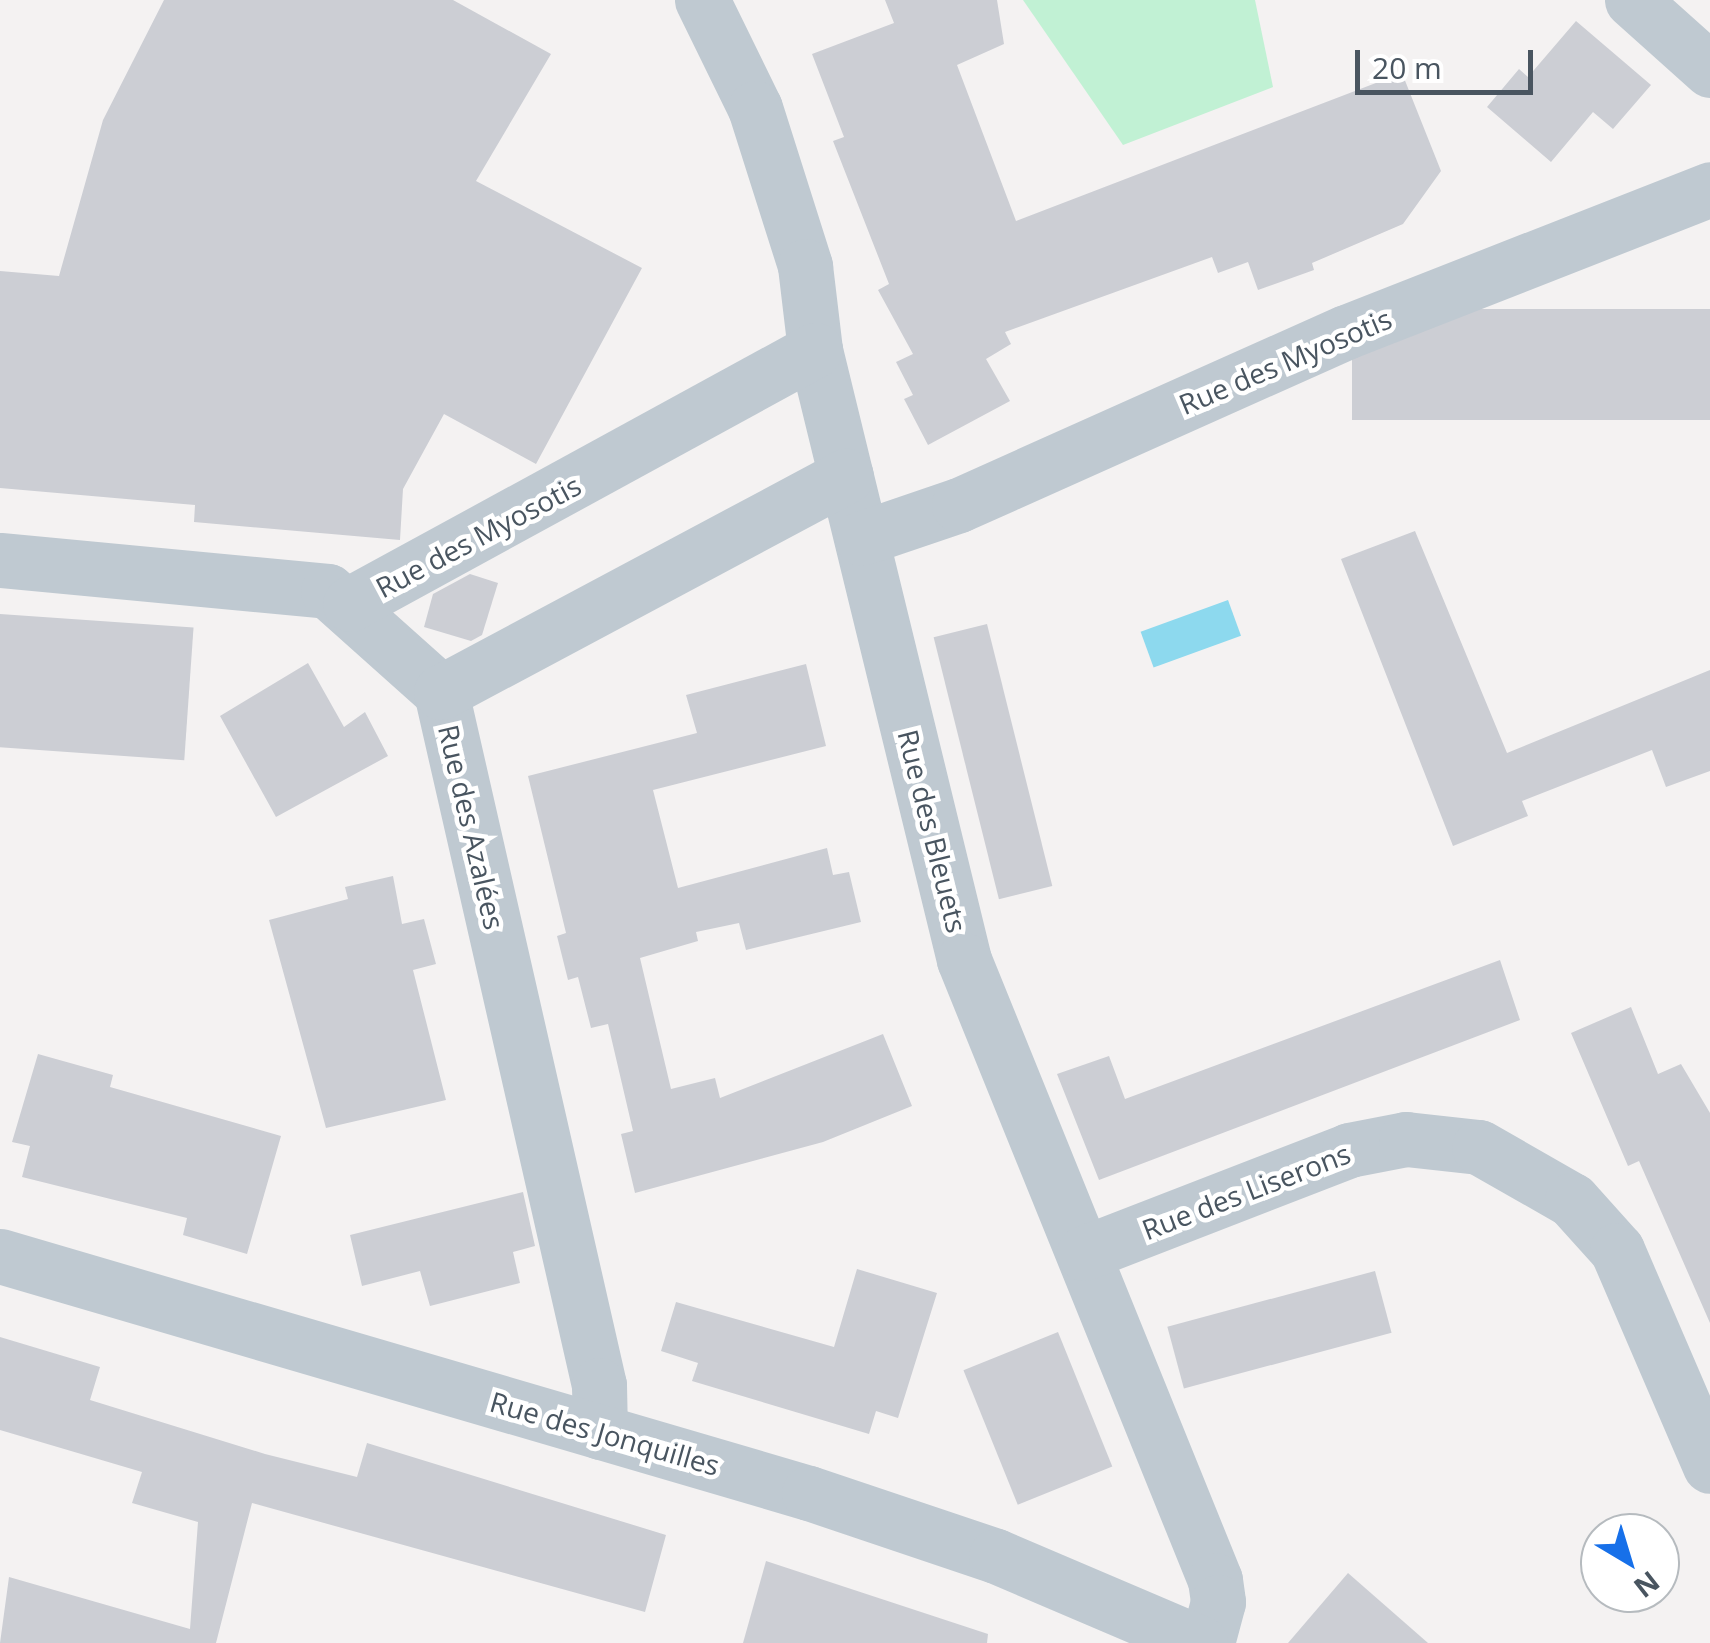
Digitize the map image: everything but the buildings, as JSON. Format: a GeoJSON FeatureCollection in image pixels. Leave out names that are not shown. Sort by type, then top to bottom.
{"type":"FeatureCollection","features":[{"type":"Feature","properties":{"kind":"street","name":"Rue des Bleuets"},"geometry":{"type":"LineString","coordinates":[[702,0],[760,125],[806,266],[815,350],[964,960],[1216,1580],[1218,1602],[1203,1643]]}},
{"type":"Feature","properties":{"kind":"street"},"geometry":{"type":"LineString","coordinates":[[1632,0],[1710,70]]}},
{"type":"Feature","properties":{"kind":"street","name":"Rue des Myosotis"},"geometry":{"type":"LineString","coordinates":[[862,538],[959,504],[1346,332],[1710,190]]}},
{"type":"Feature","properties":{"kind":"street","name":"Rue des Myosotis"},"geometry":{"type":"LineString","coordinates":[[350,604],[815,350]]}},
{"type":"Feature","properties":{"kind":"street"},"geometry":{"type":"LineString","coordinates":[[441,692],[846,476]]}},
{"type":"Feature","properties":{"kind":"street","name":"Rue des Azalées"},"geometry":{"type":"LineString","coordinates":[[0,560],[328,591],[350,604],[441,692],[599,1384],[600,1432]]}},
{"type":"Feature","properties":{"kind":"street","name":"Rue des Liserons"},"geometry":{"type":"LineString","coordinates":[[1084,1252],[1349,1150],[1406,1139],[1479,1147],[1572,1200],[1617,1250],[1710,1466]]}},
{"type":"Feature","properties":{"kind":"street","name":"Rue des Jonquilles"},"geometry":{"type":"LineString","coordinates":[[0,1256],[600,1432],[996,1556],[1203,1643]]}},
{"type":"Feature","properties":{"kind":"green space"},"geometry":{"type":"Polygon","coordinates":[[[1023,0],[1255,0],[1273,87],[1123,145],[1023,0]]]}},
{"type":"Feature","properties":{"kind":"water"},"geometry":{"type":"Polygon","coordinates":[[[1228,600],[1241,636],[1154,668],[1141,632],[1228,600]]]}}]}
